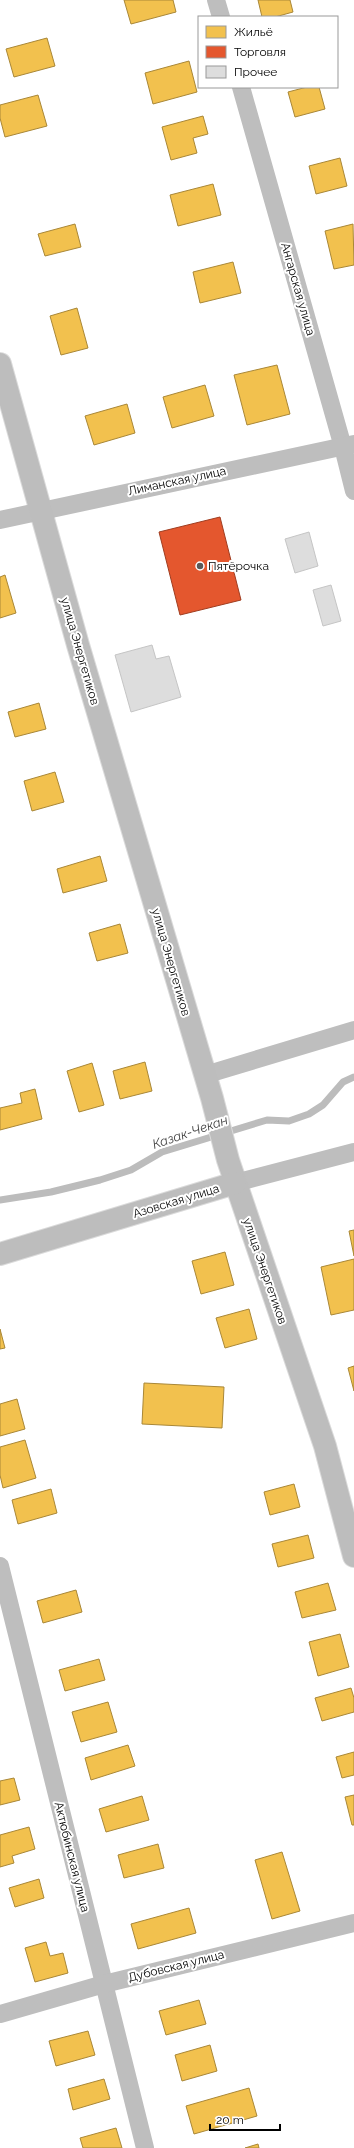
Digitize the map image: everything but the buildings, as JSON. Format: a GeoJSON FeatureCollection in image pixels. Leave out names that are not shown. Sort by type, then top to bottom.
{"type":"FeatureCollection","features":[{"type":"Feature","properties":{"kind":"main road","name":"улица Энергетиков"},"geometry":{"type":"LineString","coordinates":[[0,364],[39,510],[212,1098],[228,1160],[325,1446],[354,1556]]}},
{"type":"Feature","properties":{"kind":"main road","name":"Азовская улица"},"geometry":{"type":"LineString","coordinates":[[0,1254],[235,1183]]}},
{"type":"Feature","properties":{"kind":"street"},"geometry":{"type":"LineString","coordinates":[[216,0],[221,16]]}},
{"type":"Feature","properties":{"kind":"street","name":"Ангарская улица"},"geometry":{"type":"LineString","coordinates":[[241,88],[349,445],[354,491]]}},
{"type":"Feature","properties":{"kind":"street","name":"Лиманская улица"},"geometry":{"type":"LineString","coordinates":[[0,520],[39,510],[349,445]]}},
{"type":"Feature","properties":{"kind":"street"},"geometry":{"type":"LineString","coordinates":[[205,1075],[354,1030]]}},
{"type":"Feature","properties":{"kind":"street","name":"Азовская улица"},"geometry":{"type":"LineString","coordinates":[[235,1183],[354,1152]]}},
{"type":"Feature","properties":{"kind":"street","name":"Актюбинская улица"},"geometry":{"type":"LineString","coordinates":[[0,1566],[145,2148]]}},
{"type":"Feature","properties":{"kind":"street","name":"Дубовская улица"},"geometry":{"type":"LineString","coordinates":[[0,2014],[104,1984],[354,1922]]}},
{"type":"Feature","properties":{"kind":"waterway","name":"Казак-Чекан"},"geometry":{"type":"LineString","coordinates":[[0,1200],[51,1192],[100,1180],[131,1170],[162,1152],[267,1120],[289,1121],[309,1114],[323,1105],[343,1082],[354,1077]]}},
{"type":"Feature","properties":{"kind":"place","name":"Пятёрочка"},"geometry":{"type":"Point","coordinates":[200,566]}}]}
